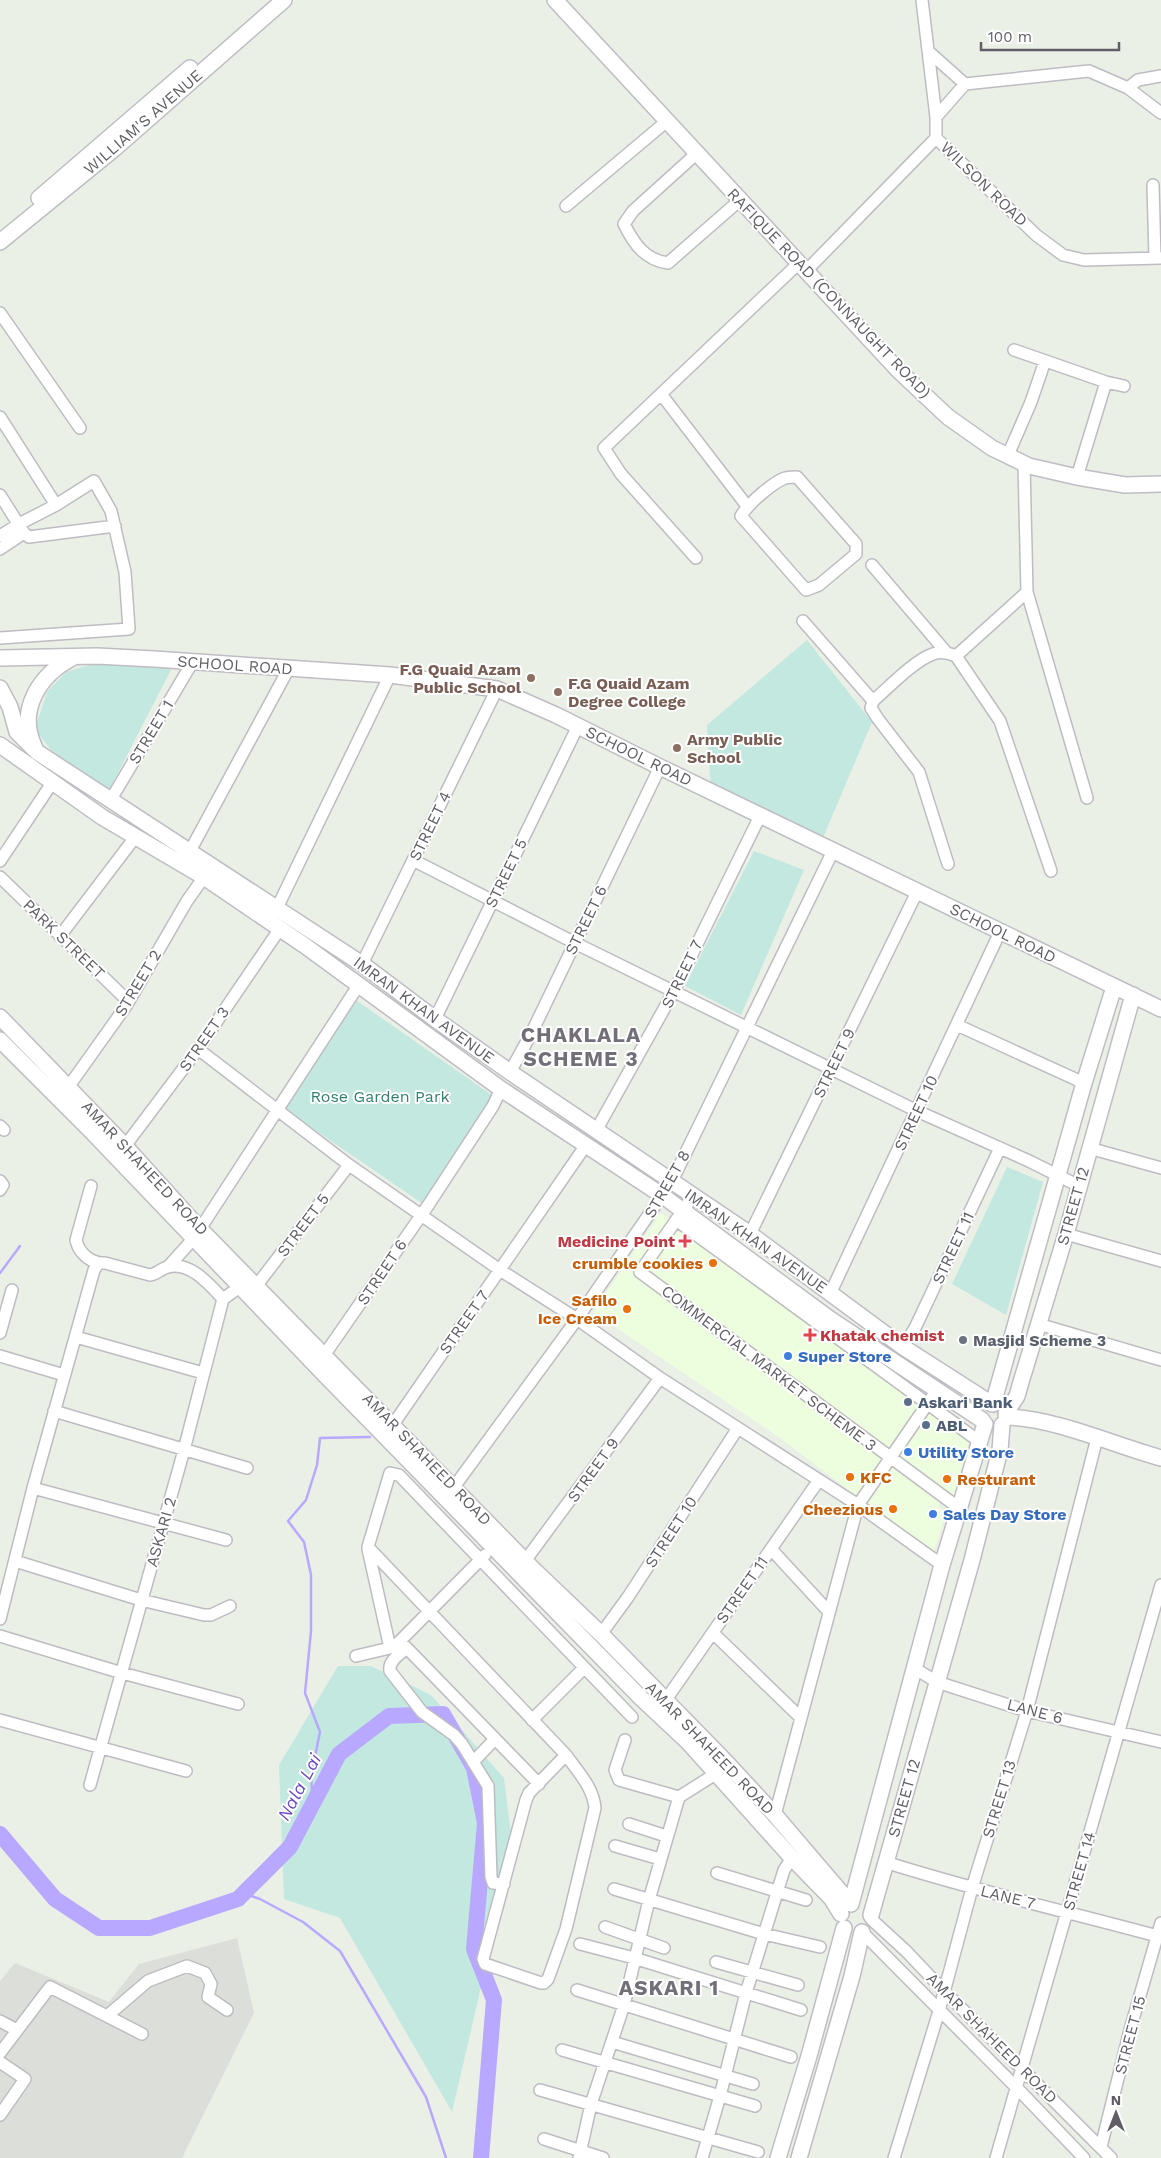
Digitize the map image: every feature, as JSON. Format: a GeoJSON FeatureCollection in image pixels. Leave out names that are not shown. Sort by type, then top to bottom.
{"type":"FeatureCollection","features":[{"type":"Feature","properties":{"kind":"main road"},"geometry":{"type":"LineString","coordinates":[[0,232],[271,0]]}},
{"type":"Feature","properties":{"kind":"main road","name":"WILLIAM'S AVENUE"},"geometry":{"type":"LineString","coordinates":[[0,242],[114,149],[284,0]]}},
{"type":"Feature","properties":{"kind":"main road","name":"RAFIQUE ROAD (CONNAUGHT ROAD)"},"geometry":{"type":"LineString","coordinates":[[555,0],[898,370],[948,417],[992,448],[1024,464],[1077,477],[1126,485],[1161,484]]}},
{"type":"Feature","properties":{"kind":"main road"},"geometry":{"type":"LineString","coordinates":[[37,752],[30,738],[28,723],[29,706],[33,695],[53,671],[75,656]]}},
{"type":"Feature","properties":{"kind":"main road","name":"SCHOOL ROAD"},"geometry":{"type":"LineString","coordinates":[[0,658],[75,656],[289,668],[390,675],[497,689],[578,726],[1161,1009]]}},
{"type":"Feature","properties":{"kind":"main road","name":"IMRAN KHAN AVENUE"},"geometry":{"type":"LineString","coordinates":[[0,688],[10,707],[18,732],[37,752],[362,964],[435,1020],[750,1234],[903,1347],[992,1404]]}},
{"type":"Feature","properties":{"kind":"main road","name":"IMRAN KHAN AVENUE"},"geometry":{"type":"LineString","coordinates":[[0,745],[102,817],[204,877],[279,930],[304,945],[501,1089],[663,1196],[679,1215],[984,1422]]}},
{"type":"Feature","properties":{"kind":"main road"},"geometry":{"type":"LineString","coordinates":[[778,2158],[809,2056],[845,1915],[942,1565],[980,1442],[984,1410],[992,1404],[1057,1175],[1114,987]]}},
{"type":"Feature","properties":{"kind":"main road","name":"STREET 12"},"geometry":{"type":"LineString","coordinates":[[871,1917],[1000,1450],[1005,1418],[1017,1396],[1066,1234],[1133,995]]}},
{"type":"Feature","properties":{"kind":"main road","name":"AMAR SHAHEED ROAD"},"geometry":{"type":"LineString","coordinates":[[0,1017],[69,1086],[97,1126],[125,1146],[241,1286],[450,1492],[526,1561],[601,1634],[665,1701],[723,1769],[792,1858],[832,1898],[845,1915]]}},
{"type":"Feature","properties":{"kind":"main road","name":"AMAR SHAHEED ROAD"},"geometry":{"type":"LineString","coordinates":[[0,1040],[97,1126],[197,1233],[257,1285],[325,1354],[392,1426],[494,1546],[640,1698],[688,1742],[723,1769],[775,1815],[845,1915]]}},
{"type":"Feature","properties":{"kind":"main road"},"geometry":{"type":"LineString","coordinates":[[992,1404],[1002,1407],[1005,1418]]}},
{"type":"Feature","properties":{"kind":"main road"},"geometry":{"type":"LineString","coordinates":[[984,1422],[992,1428],[1005,1418],[1028,1419],[1161,1458]]}},
{"type":"Feature","properties":{"kind":"main road"},"geometry":{"type":"LineString","coordinates":[[860,1904],[865,1906],[871,1917],[870,1925],[862,1932],[852,1933],[845,1915],[860,1904]]}},
{"type":"Feature","properties":{"kind":"main road"},"geometry":{"type":"LineString","coordinates":[[799,2158],[852,1976],[862,1932]]}},
{"type":"Feature","properties":{"kind":"street","name":"WILSON ROAD"},"geometry":{"type":"LineString","coordinates":[[922,0],[936,117],[936,138],[1036,235],[1064,255],[1084,260],[1158,258]]}},
{"type":"Feature","properties":{"kind":"street"},"geometry":{"type":"LineString","coordinates":[[928,51],[965,84]]}},
{"type":"Feature","properties":{"kind":"street"},"geometry":{"type":"LineString","coordinates":[[936,117],[965,84],[1089,71],[1128,88],[1161,113]]}},
{"type":"Feature","properties":{"kind":"street"},"geometry":{"type":"LineString","coordinates":[[1128,88],[1138,80],[1161,76]]}},
{"type":"Feature","properties":{"kind":"street"},"geometry":{"type":"LineString","coordinates":[[566,206],[666,121]]}},
{"type":"Feature","properties":{"kind":"street"},"geometry":{"type":"LineString","coordinates":[[696,558],[621,474],[604,448],[660,394],[802,267],[936,138]]}},
{"type":"Feature","properties":{"kind":"street"},"geometry":{"type":"LineString","coordinates":[[696,154],[633,211],[624,224],[633,241],[654,261],[668,263],[740,200]]}},
{"type":"Feature","properties":{"kind":"street"},"geometry":{"type":"LineString","coordinates":[[1153,185],[1158,258]]}},
{"type":"Feature","properties":{"kind":"street"},"geometry":{"type":"LineString","coordinates":[[0,312],[80,428]]}},
{"type":"Feature","properties":{"kind":"street"},"geometry":{"type":"LineString","coordinates":[[1014,350],[1106,382],[1124,386]]}},
{"type":"Feature","properties":{"kind":"street"},"geometry":{"type":"LineString","coordinates":[[1008,455],[1032,402],[1045,360]]}},
{"type":"Feature","properties":{"kind":"street"},"geometry":{"type":"LineString","coordinates":[[1077,477],[1106,382]]}},
{"type":"Feature","properties":{"kind":"street"},"geometry":{"type":"LineString","coordinates":[[660,394],[747,506]]}},
{"type":"Feature","properties":{"kind":"street"},"geometry":{"type":"LineString","coordinates":[[0,417],[56,505]]}},
{"type":"Feature","properties":{"kind":"street"},"geometry":{"type":"LineString","coordinates":[[1024,464],[1027,592],[1087,798]]}},
{"type":"Feature","properties":{"kind":"street"},"geometry":{"type":"LineString","coordinates":[[797,477],[856,544],[856,554],[819,584],[806,590],[741,516],[747,506],[785,478],[797,477]]}},
{"type":"Feature","properties":{"kind":"street"},"geometry":{"type":"LineString","coordinates":[[0,549],[21,529],[94,481],[111,511],[125,572],[129,629],[0,638]]}},
{"type":"Feature","properties":{"kind":"street"},"geometry":{"type":"LineString","coordinates":[[0,495],[21,529],[29,537],[114,526]]}},
{"type":"Feature","properties":{"kind":"street"},"geometry":{"type":"LineString","coordinates":[[0,536],[21,529]]}},
{"type":"Feature","properties":{"kind":"street"},"geometry":{"type":"LineString","coordinates":[[872,565],[951,654],[1000,721],[1051,871]]}},
{"type":"Feature","properties":{"kind":"street"},"geometry":{"type":"LineString","coordinates":[[948,864],[919,772],[878,719],[871,708],[873,701],[919,663],[933,654],[951,654],[1027,592]]}},
{"type":"Feature","properties":{"kind":"street"},"geometry":{"type":"LineString","coordinates":[[803,621],[873,701]]}},
{"type":"Feature","properties":{"kind":"street","name":"STREET 1"},"geometry":{"type":"LineString","coordinates":[[110,801],[192,662]]}},
{"type":"Feature","properties":{"kind":"street"},"geometry":{"type":"LineString","coordinates":[[190,851],[289,668]]}},
{"type":"Feature","properties":{"kind":"street"},"geometry":{"type":"LineString","coordinates":[[277,908],[390,675]]}},
{"type":"Feature","properties":{"kind":"street","name":"STREET 4"},"geometry":{"type":"LineString","coordinates":[[362,964],[497,689]]}},
{"type":"Feature","properties":{"kind":"street","name":"STREET 5"},"geometry":{"type":"LineString","coordinates":[[435,1020],[578,726]]}},
{"type":"Feature","properties":{"kind":"street","name":"STREET 6"},"geometry":{"type":"LineString","coordinates":[[510,1072],[660,767]]}},
{"type":"Feature","properties":{"kind":"street"},"geometry":{"type":"LineString","coordinates":[[0,861],[52,783]]}},
{"type":"Feature","properties":{"kind":"street","name":"STREET 7"},"geometry":{"type":"LineString","coordinates":[[597,1130],[674,991],[760,816]]}},
{"type":"Feature","properties":{"kind":"street"},"geometry":{"type":"LineString","coordinates":[[60,936],[136,836]]}},
{"type":"Feature","properties":{"kind":"street","name":"STREET 8"},"geometry":{"type":"LineString","coordinates":[[450,1492],[577,1319],[672,1181],[833,851]]}},
{"type":"Feature","properties":{"kind":"street"},"geometry":{"type":"LineString","coordinates":[[413,860],[575,943],[917,1111],[1079,1186]]}},
{"type":"Feature","properties":{"kind":"street","name":"PARK STREET"},"geometry":{"type":"LineString","coordinates":[[0,877],[128,1001]]}},
{"type":"Feature","properties":{"kind":"street","name":"STREET 2"},"geometry":{"type":"LineString","coordinates":[[69,1086],[128,1001],[187,901],[204,877]]}},
{"type":"Feature","properties":{"kind":"street","name":"STREET 9"},"geometry":{"type":"LineString","coordinates":[[750,1234],[917,892]]}},
{"type":"Feature","properties":{"kind":"street","name":"STREET 3"},"geometry":{"type":"LineString","coordinates":[[125,1146],[198,1049],[279,930]]}},
{"type":"Feature","properties":{"kind":"street","name":"STREET 10"},"geometry":{"type":"LineString","coordinates":[[830,1294],[1000,932]]}},
{"type":"Feature","properties":{"kind":"street"},"geometry":{"type":"LineString","coordinates":[[91,1186],[76,1240],[78,1248],[84,1255],[98,1264],[106,1263],[150,1276],[168,1267],[197,1233],[358,986]]}},
{"type":"Feature","properties":{"kind":"street"},"geometry":{"type":"LineString","coordinates":[[957,1025],[1084,1083]]}},
{"type":"Feature","properties":{"kind":"street"},"geometry":{"type":"LineString","coordinates":[[198,1049],[349,1164],[500,1270],[577,1319],[660,1378],[858,1505],[942,1565]]}},
{"type":"Feature","properties":{"kind":"street","name":"STREET 6"},"geometry":{"type":"LineString","coordinates":[[325,1354],[493,1106],[501,1089]]}},
{"type":"Feature","properties":{"kind":"street","name":"STREET 7"},"geometry":{"type":"LineString","coordinates":[[392,1426],[586,1145]]}},
{"type":"Feature","properties":{"kind":"street","name":"STREET 11"},"geometry":{"type":"LineString","coordinates":[[903,1347],[915,1328],[1000,1148]]}},
{"type":"Feature","properties":{"kind":"street"},"geometry":{"type":"LineString","coordinates":[[1090,1148],[1161,1168]]}},
{"type":"Feature","properties":{"kind":"street","name":"STREET 5"},"geometry":{"type":"LineString","coordinates":[[257,1285],[349,1164]]}},
{"type":"Feature","properties":{"kind":"street"},"geometry":{"type":"LineString","coordinates":[[0,1181],[3,1185],[0,1190]]}},
{"type":"Feature","properties":{"kind":"street"},"geometry":{"type":"LineString","coordinates":[[693,1196],[679,1215],[927,1404],[980,1442]]}},
{"type":"Feature","properties":{"kind":"street","name":"COMMERCIAL MARKET SCHEME 3"},"geometry":{"type":"LineString","coordinates":[[679,1215],[640,1272],[959,1508]]}},
{"type":"Feature","properties":{"kind":"street"},"geometry":{"type":"LineString","coordinates":[[1066,1234],[1161,1261]]}},
{"type":"Feature","properties":{"kind":"street"},"geometry":{"type":"LineString","coordinates":[[0,1619],[64,1374],[94,1270],[98,1264]]}},
{"type":"Feature","properties":{"kind":"street"},"geometry":{"type":"LineString","coordinates":[[168,1267],[180,1267],[193,1272],[208,1283],[223,1299],[241,1286]]}},
{"type":"Feature","properties":{"kind":"street"},"geometry":{"type":"LineString","coordinates":[[0,1332],[12,1290]]}},
{"type":"Feature","properties":{"kind":"street","name":"ASKARI 2"},"geometry":{"type":"LineString","coordinates":[[90,1785],[184,1450],[223,1299]]}},
{"type":"Feature","properties":{"kind":"street"},"geometry":{"type":"LineString","coordinates":[[1038,1324],[1161,1360]]}},
{"type":"Feature","properties":{"kind":"street"},"geometry":{"type":"LineString","coordinates":[[76,1337],[204,1373]]}},
{"type":"Feature","properties":{"kind":"street"},"geometry":{"type":"LineString","coordinates":[[0,1356],[64,1374]]}},
{"type":"Feature","properties":{"kind":"street","name":"STREET 9"},"geometry":{"type":"LineString","coordinates":[[526,1561],[660,1378]]}},
{"type":"Feature","properties":{"kind":"street"},"geometry":{"type":"LineString","coordinates":[[775,1815],[858,1505],[938,1390]]}},
{"type":"Feature","properties":{"kind":"street"},"geometry":{"type":"LineString","coordinates":[[54,1411],[247,1468]]}},
{"type":"Feature","properties":{"kind":"street","name":"STREET 10"},"geometry":{"type":"LineString","coordinates":[[601,1634],[628,1597],[738,1428]]}},
{"type":"Feature","properties":{"kind":"street","name":"STREET 13"},"geometry":{"type":"LineString","coordinates":[[894,2158],[939,2011],[972,1888],[1027,1710],[1097,1438]]}},
{"type":"Feature","properties":{"kind":"street"},"geometry":{"type":"LineString","coordinates":[[390,1648],[368,1547],[388,1475],[393,1472],[399,1475],[481,1559],[632,1717]]}},
{"type":"Feature","properties":{"kind":"street","name":"STREET 11"},"geometry":{"type":"LineString","coordinates":[[665,1701],[819,1480]]}},
{"type":"Feature","properties":{"kind":"street"},"geometry":{"type":"LineString","coordinates":[[33,1488],[226,1540]]}},
{"type":"Feature","properties":{"kind":"street"},"geometry":{"type":"LineString","coordinates":[[494,1546],[430,1612],[404,1644],[389,1668],[422,1712],[454,1735],[488,1786],[492,1880],[495,1884],[504,1884]]}},
{"type":"Feature","properties":{"kind":"street"},"geometry":{"type":"LineString","coordinates":[[368,1547],[566,1756],[591,1790],[595,1808],[566,1929],[548,1979],[544,1983],[500,1970],[483,1962],[526,1800],[538,1784],[566,1756]]}},
{"type":"Feature","properties":{"kind":"street"},"geometry":{"type":"LineString","coordinates":[[771,1549],[829,1612]]}},
{"type":"Feature","properties":{"kind":"street"},"geometry":{"type":"LineString","coordinates":[[14,1561],[141,1600],[211,1616],[230,1606]]}},
{"type":"Feature","properties":{"kind":"street","name":"STREET 14"},"geometry":{"type":"LineString","coordinates":[[996,2158],[1161,1585]]}},
{"type":"Feature","properties":{"kind":"street"},"geometry":{"type":"LineString","coordinates":[[713,1632],[801,1718]]}},
{"type":"Feature","properties":{"kind":"street"},"geometry":{"type":"LineString","coordinates":[[0,1636],[122,1673],[238,1704]]}},
{"type":"Feature","properties":{"kind":"street"},"geometry":{"type":"LineString","coordinates":[[356,1656],[404,1644]]}},
{"type":"Feature","properties":{"kind":"street"},"geometry":{"type":"LineString","coordinates":[[404,1644],[538,1784]]}},
{"type":"Feature","properties":{"kind":"street"},"geometry":{"type":"LineString","coordinates":[[532,1720],[584,1668]]}},
{"type":"Feature","properties":{"kind":"street","name":"LANE 6"},"geometry":{"type":"LineString","coordinates":[[914,1668],[937,1682],[1027,1710],[1161,1742]]}},
{"type":"Feature","properties":{"kind":"street"},"geometry":{"type":"LineString","coordinates":[[0,1720],[186,1771]]}},
{"type":"Feature","properties":{"kind":"street"},"geometry":{"type":"LineString","coordinates":[[473,1762],[495,1739]]}},
{"type":"Feature","properties":{"kind":"street"},"geometry":{"type":"LineString","coordinates":[[625,1740],[615,1770],[619,1780],[679,1797]]}},
{"type":"Feature","properties":{"kind":"street"},"geometry":{"type":"LineString","coordinates":[[580,2155],[591,2104],[624,2005],[649,1900],[666,1836],[679,1797],[723,1769]]}},
{"type":"Feature","properties":{"kind":"street"},"geometry":{"type":"LineString","coordinates":[[629,1824],[666,1836]]}},
{"type":"Feature","properties":{"kind":"street"},"geometry":{"type":"LineString","coordinates":[[615,1846],[660,1859]]}},
{"type":"Feature","properties":{"kind":"street"},"geometry":{"type":"LineString","coordinates":[[702,2158],[752,1972],[784,1870],[792,1858]]}},
{"type":"Feature","properties":{"kind":"street","name":"LANE 7"},"geometry":{"type":"LineString","coordinates":[[885,1862],[972,1888],[1067,1911],[1159,1937]]}},
{"type":"Feature","properties":{"kind":"street"},"geometry":{"type":"LineString","coordinates":[[717,1874],[778,1890],[806,1900]]}},
{"type":"Feature","properties":{"kind":"street"},"geometry":{"type":"LineString","coordinates":[[614,1890],[764,1934],[820,1947]]}},
{"type":"Feature","properties":{"kind":"street","name":"AMAR SHAHEED ROAD"},"geometry":{"type":"LineString","coordinates":[[871,1917],[1112,2158]]}},
{"type":"Feature","properties":{"kind":"street","name":"STREET 15"},"geometry":{"type":"LineString","coordinates":[[1101,2147],[1130,2030],[1159,1937],[1161,1923]]}},
{"type":"Feature","properties":{"kind":"street"},"geometry":{"type":"LineString","coordinates":[[605,1927],[664,1948]]}},
{"type":"Feature","properties":{"kind":"street","name":"AMAR SHAHEED ROAD"},"geometry":{"type":"LineString","coordinates":[[862,1932],[1084,2158]]}},
{"type":"Feature","properties":{"kind":"street"},"geometry":{"type":"LineString","coordinates":[[580,1944],[634,1958],[801,2010]]}},
{"type":"Feature","properties":{"kind":"street"},"geometry":{"type":"LineString","coordinates":[[716,1962],[798,1985]]}},
{"type":"Feature","properties":{"kind":"street"},"geometry":{"type":"LineString","coordinates":[[107,2016],[148,1981],[187,1966],[205,1973],[211,1984],[208,1997],[227,2010]]}},
{"type":"Feature","properties":{"kind":"street"},"geometry":{"type":"LineString","coordinates":[[0,2053],[50,1987],[142,2034]]}},
{"type":"Feature","properties":{"kind":"street"},"geometry":{"type":"LineString","coordinates":[[577,1990],[791,2057]]}},
{"type":"Feature","properties":{"kind":"street"},"geometry":{"type":"LineString","coordinates":[[0,2021],[17,2030]]}},
{"type":"Feature","properties":{"kind":"street"},"geometry":{"type":"LineString","coordinates":[[612,2042],[753,2084]]}},
{"type":"Feature","properties":{"kind":"street"},"geometry":{"type":"LineString","coordinates":[[562,2050],[755,2106]]}},
{"type":"Feature","properties":{"kind":"street"},"geometry":{"type":"LineString","coordinates":[[0,2062],[25,2079],[0,2115]]}},
{"type":"Feature","properties":{"kind":"street"},"geometry":{"type":"LineString","coordinates":[[540,2090],[758,2152]]}},
{"type":"Feature","properties":{"kind":"street"},"geometry":{"type":"LineString","coordinates":[[544,2139],[580,2155],[603,2158]]}},
{"type":"Feature","properties":{"kind":"shaded area"},"geometry":{"type":"Polygon","coordinates":[[[661,1213],[972,1429],[955,1497],[944,1489],[938,1507],[946,1513],[933,1554],[780,1438],[593,1312],[661,1213]]]}},
{"type":"Feature","properties":{"kind":"shaded area"},"geometry":{"type":"Polygon","coordinates":[[[237,1938],[254,2013],[182,2158],[0,2158],[0,1981],[15,1963],[109,2002],[139,1964],[237,1938]]]}},
{"type":"Feature","properties":{"kind":"green space"},"geometry":{"type":"Polygon","coordinates":[[[807,640],[872,722],[820,845],[711,792],[707,725],[807,640]]]}},
{"type":"Feature","properties":{"kind":"green space"},"geometry":{"type":"Polygon","coordinates":[[[115,657],[173,666],[107,794],[51,750],[35,729],[47,692],[66,672],[115,657]]]}},
{"type":"Feature","properties":{"kind":"green space"},"geometry":{"type":"Polygon","coordinates":[[[754,851],[804,870],[741,1015],[685,986],[754,851]]]}},
{"type":"Feature","properties":{"kind":"green space","name":"Rose Garden Park"},"geometry":{"type":"Polygon","coordinates":[[[353,998],[499,1100],[426,1206],[283,1108],[353,998]]]}},
{"type":"Feature","properties":{"kind":"green space"},"geometry":{"type":"Polygon","coordinates":[[[1007,1167],[1043,1182],[1006,1315],[952,1284],[1007,1167]]]}},
{"type":"Feature","properties":{"kind":"green space"},"geometry":{"type":"Polygon","coordinates":[[[338,1666],[371,1666],[431,1695],[504,1778],[513,1850],[452,2112],[340,1918],[284,1899],[279,1765],[338,1666]]]}},
{"type":"Feature","properties":{"kind":"waterway"},"geometry":{"type":"LineString","coordinates":[[0,1273],[20,1246]]}},
{"type":"Feature","properties":{"kind":"waterway"},"geometry":{"type":"LineString","coordinates":[[313,1803],[311,1776],[320,1732],[305,1693],[311,1631],[311,1575],[304,1542],[288,1521],[306,1500],[317,1465],[320,1438],[370,1437]]}},
{"type":"Feature","properties":{"kind":"waterway","name":"Nala Lai"},"geometry":{"type":"LineString","coordinates":[[0,1834],[55,1899],[99,1928],[150,1928],[238,1899],[290,1847],[339,1754],[389,1716],[443,1714],[474,1768],[485,1823],[474,1949],[494,2000],[481,2158]]}},
{"type":"Feature","properties":{"kind":"waterway"},"geometry":{"type":"LineString","coordinates":[[243,1893],[260,1899],[303,1922],[340,1951],[426,2097],[446,2158]]}},
{"type":"Feature","properties":{"kind":"place","name":"F.G Quaid Azam Public School"},"geometry":{"type":"Point","coordinates":[531,678]}},
{"type":"Feature","properties":{"kind":"place","name":"F.G Quaid Azam Degree College"},"geometry":{"type":"Point","coordinates":[558,692]}},
{"type":"Feature","properties":{"kind":"place","name":"Army Public School"},"geometry":{"type":"Point","coordinates":[677,748]}},
{"type":"Feature","properties":{"kind":"place","name":"Medicine Point"},"geometry":{"type":"Point","coordinates":[685,1241]}},
{"type":"Feature","properties":{"kind":"place","name":"crumble cookies"},"geometry":{"type":"Point","coordinates":[713,1263]}},
{"type":"Feature","properties":{"kind":"place","name":"Safilo Ice Cream"},"geometry":{"type":"Point","coordinates":[627,1309]}},
{"type":"Feature","properties":{"kind":"place","name":"Khatak chemist"},"geometry":{"type":"Point","coordinates":[810,1335]}},
{"type":"Feature","properties":{"kind":"place","name":"Masjid Scheme 3"},"geometry":{"type":"Point","coordinates":[963,1340]}},
{"type":"Feature","properties":{"kind":"place","name":"Super Store"},"geometry":{"type":"Point","coordinates":[788,1356]}},
{"type":"Feature","properties":{"kind":"place","name":"Askari Bank"},"geometry":{"type":"Point","coordinates":[908,1402]}},
{"type":"Feature","properties":{"kind":"place","name":"ABL"},"geometry":{"type":"Point","coordinates":[926,1425]}},
{"type":"Feature","properties":{"kind":"place","name":"Utility Store"},"geometry":{"type":"Point","coordinates":[908,1452]}},
{"type":"Feature","properties":{"kind":"place","name":"KFC"},"geometry":{"type":"Point","coordinates":[850,1477]}},
{"type":"Feature","properties":{"kind":"place","name":"Resturant"},"geometry":{"type":"Point","coordinates":[947,1479]}},
{"type":"Feature","properties":{"kind":"place","name":"Cheezious"},"geometry":{"type":"Point","coordinates":[893,1509]}},
{"type":"Feature","properties":{"kind":"place","name":"Sales Day Store"},"geometry":{"type":"Point","coordinates":[933,1514]}},
{"type":"Feature","properties":{"kind":"district","name":"CHAKLALA SCHEME 3"},"geometry":{"type":"Point","coordinates":[581,1046]}},
{"type":"Feature","properties":{"kind":"district","name":"ASKARI 1"},"geometry":{"type":"Point","coordinates":[669,1987]}}]}
